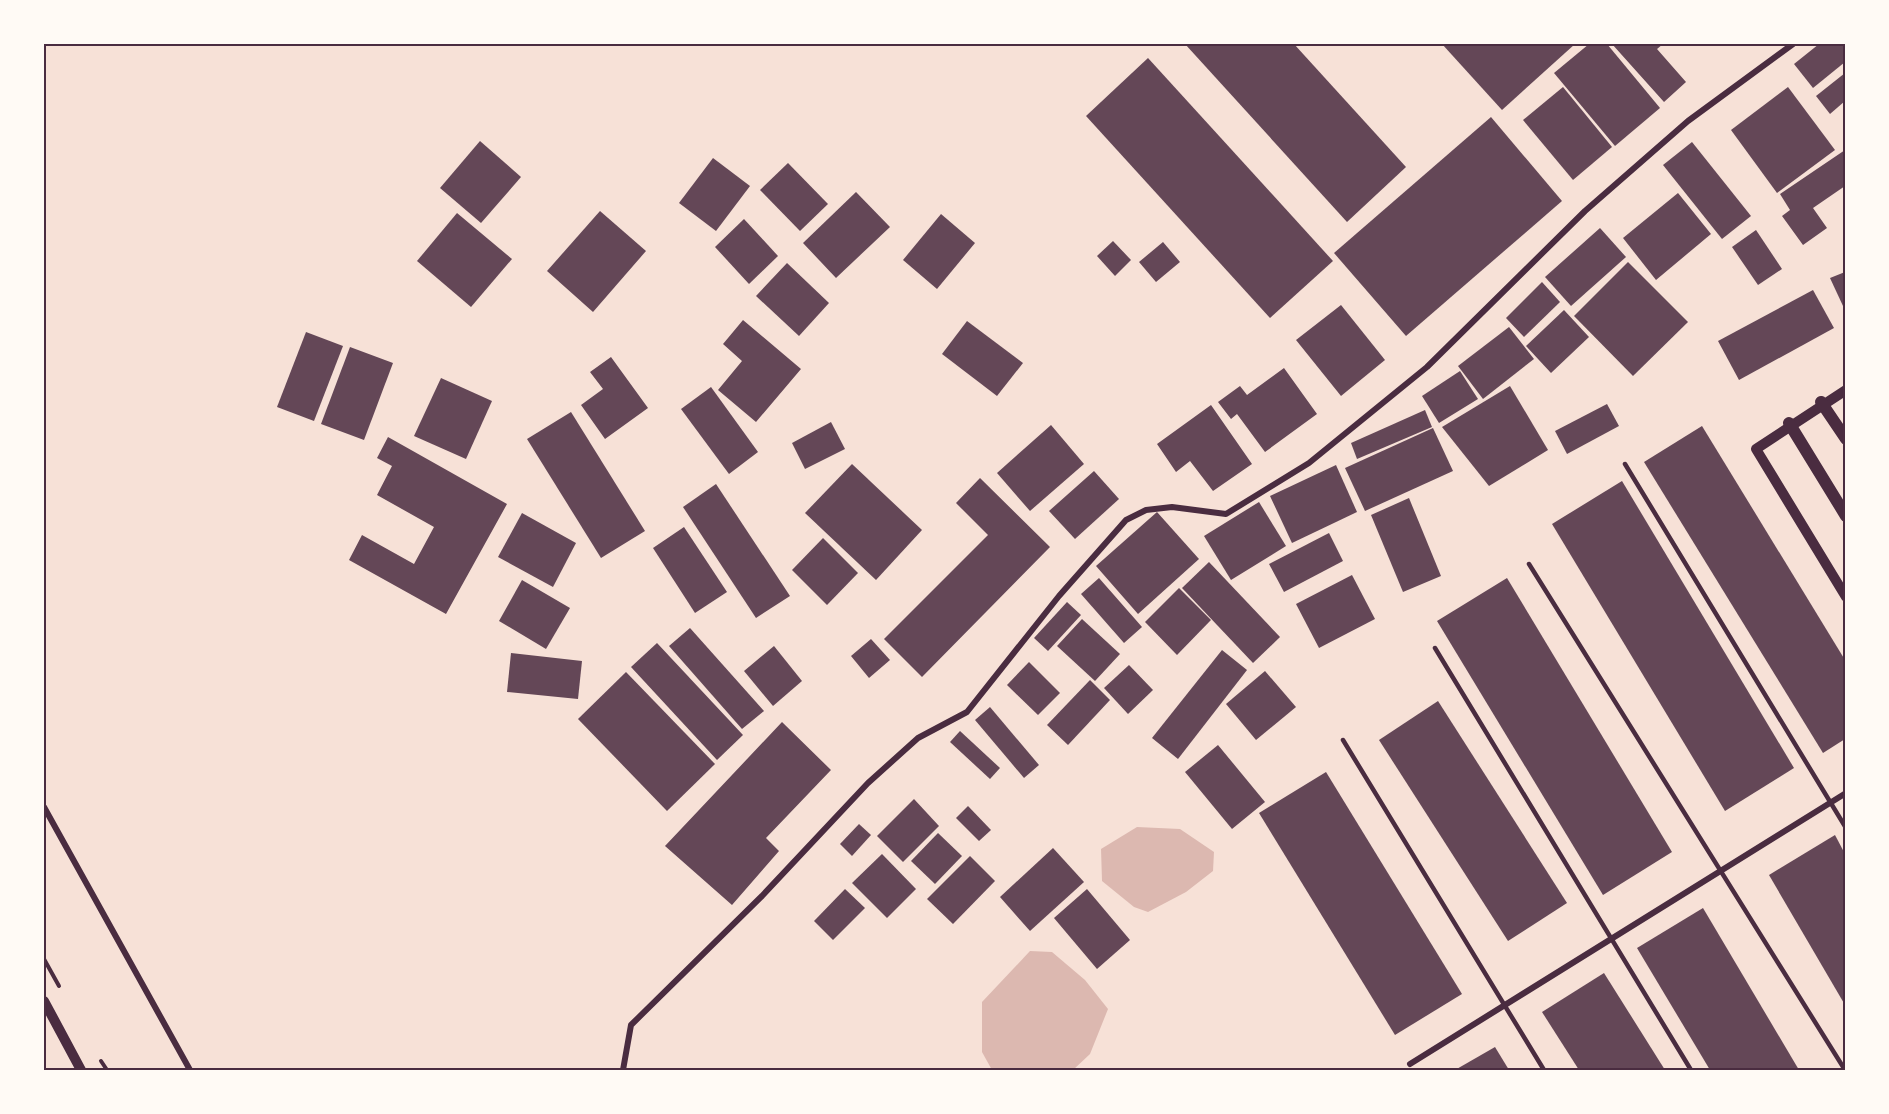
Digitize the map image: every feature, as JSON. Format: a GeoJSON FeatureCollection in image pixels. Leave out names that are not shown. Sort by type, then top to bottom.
{"type":"FeatureCollection","features":[{"type":"Feature","properties":{"kind":"main road"},"geometry":{"type":"LineString","coordinates":[[1822,403],[1845,439]]}},
{"type":"Feature","properties":{"kind":"main road"},"geometry":{"type":"LineString","coordinates":[[1790,424],[1845,516]]}},
{"type":"Feature","properties":{"kind":"street"},"geometry":{"type":"LineString","coordinates":[[623,1071],[631,1025],[762,896],[868,783],[918,738],[967,712],[1059,596],[1126,520],[1146,510],[1172,507],[1226,514],[1309,463],[1427,368],[1585,211],[1688,121],[1793,44]]}},
{"type":"Feature","properties":{"kind":"street"},"geometry":{"type":"LineString","coordinates":[[1845,390],[1790,424],[1756,449],[1845,597]]}},
{"type":"Feature","properties":{"kind":"street"},"geometry":{"type":"LineString","coordinates":[[1410,1064],[1845,793]]}},
{"type":"Feature","properties":{"kind":"street"},"geometry":{"type":"LineString","coordinates":[[44,807],[190,1071]]}},
{"type":"Feature","properties":{"kind":"street"},"geometry":{"type":"LineString","coordinates":[[44,1001],[81,1071]]}},
{"type":"Feature","properties":{"kind":"lane"},"geometry":{"type":"LineString","coordinates":[[1625,464],[1845,828]]}},
{"type":"Feature","properties":{"kind":"lane"},"geometry":{"type":"LineString","coordinates":[[1529,564],[1845,1071]]}},
{"type":"Feature","properties":{"kind":"lane"},"geometry":{"type":"LineString","coordinates":[[1435,648],[1691,1071]]}},
{"type":"Feature","properties":{"kind":"lane"},"geometry":{"type":"LineString","coordinates":[[1343,740],[1544,1071]]}},
{"type":"Feature","properties":{"kind":"shaded area"},"geometry":{"type":"Polygon","coordinates":[[[1137,827],[1180,829],[1214,852],[1213,871],[1186,892],[1148,912],[1134,907],[1102,881],[1101,849],[1137,827]]]}},
{"type":"Feature","properties":{"kind":"shaded area"},"geometry":{"type":"Polygon","coordinates":[[[1030,951],[1052,952],[1085,980],[1108,1009],[1090,1054],[1073,1070],[992,1070],[982,1052],[982,1002],[1030,951]]]}},
{"type":"Feature","properties":{"kind":"building"},"geometry":{"type":"Polygon","coordinates":[[[1185,44],[1294,44],[1406,167],[1347,222],[1185,44]]]}},
{"type":"Feature","properties":{"kind":"building"},"geometry":{"type":"Polygon","coordinates":[[[1442,44],[1575,44],[1502,110],[1442,44]]]}},
{"type":"Feature","properties":{"kind":"building"},"geometry":{"type":"Polygon","coordinates":[[[1589,44],[1607,44],[1660,108],[1615,146],[1554,73],[1589,44]]]}},
{"type":"Feature","properties":{"kind":"building"},"geometry":{"type":"Polygon","coordinates":[[[1612,44],[1663,44],[1657,49],[1686,82],[1664,102],[1612,44]]]}},
{"type":"Feature","properties":{"kind":"building"},"geometry":{"type":"Polygon","coordinates":[[[1819,44],[1845,44],[1845,62],[1813,88],[1794,64],[1819,44]]]}},
{"type":"Feature","properties":{"kind":"building"},"geometry":{"type":"Polygon","coordinates":[[[1148,58],[1333,261],[1270,318],[1086,116],[1148,58]]]}},
{"type":"Feature","properties":{"kind":"building"},"geometry":{"type":"Polygon","coordinates":[[[1845,73],[1845,101],[1830,114],[1816,96],[1845,73]]]}},
{"type":"Feature","properties":{"kind":"building"},"geometry":{"type":"Polygon","coordinates":[[[1563,87],[1612,147],[1573,180],[1523,120],[1563,87]]]}},
{"type":"Feature","properties":{"kind":"building"},"geometry":{"type":"Polygon","coordinates":[[[1788,87],[1835,150],[1777,193],[1731,130],[1788,87]]]}},
{"type":"Feature","properties":{"kind":"building"},"geometry":{"type":"Polygon","coordinates":[[[1491,117],[1562,201],[1406,336],[1334,253],[1491,117]]]}},
{"type":"Feature","properties":{"kind":"building"},"geometry":{"type":"Polygon","coordinates":[[[480,141],[521,177],[481,223],[440,188],[480,141]]]}},
{"type":"Feature","properties":{"kind":"building"},"geometry":{"type":"Polygon","coordinates":[[[1692,142],[1751,216],[1722,239],[1663,165],[1692,142]]]}},
{"type":"Feature","properties":{"kind":"building"},"geometry":{"type":"Polygon","coordinates":[[[1845,150],[1845,186],[1813,208],[1827,228],[1803,245],[1782,216],[1790,210],[1780,194],[1845,150]]]}},
{"type":"Feature","properties":{"kind":"building"},"geometry":{"type":"Polygon","coordinates":[[[713,158],[750,186],[716,231],[679,203],[713,158]]]}},
{"type":"Feature","properties":{"kind":"building"},"geometry":{"type":"Polygon","coordinates":[[[788,163],[828,204],[800,231],[760,190],[788,163]]]}},
{"type":"Feature","properties":{"kind":"building"},"geometry":{"type":"Polygon","coordinates":[[[856,192],[890,227],[836,278],[803,243],[856,192]]]}},
{"type":"Feature","properties":{"kind":"building"},"geometry":{"type":"Polygon","coordinates":[[[1678,193],[1711,234],[1656,280],[1623,238],[1678,193]]]}},
{"type":"Feature","properties":{"kind":"building"},"geometry":{"type":"Polygon","coordinates":[[[600,211],[646,251],[593,312],[547,271],[600,211]]]}},
{"type":"Feature","properties":{"kind":"building"},"geometry":{"type":"Polygon","coordinates":[[[457,213],[512,259],[471,307],[417,261],[457,213]]]}},
{"type":"Feature","properties":{"kind":"building"},"geometry":{"type":"Polygon","coordinates":[[[941,214],[975,243],[937,289],[903,260],[941,214]]]}},
{"type":"Feature","properties":{"kind":"building"},"geometry":{"type":"Polygon","coordinates":[[[744,219],[778,256],[749,284],[715,247],[744,219]]]}},
{"type":"Feature","properties":{"kind":"building"},"geometry":{"type":"Polygon","coordinates":[[[1600,228],[1626,257],[1571,306],[1545,277],[1600,228]]]}},
{"type":"Feature","properties":{"kind":"building"},"geometry":{"type":"Polygon","coordinates":[[[1756,230],[1782,269],[1758,285],[1732,247],[1756,230]]]}},
{"type":"Feature","properties":{"kind":"building"},"geometry":{"type":"Polygon","coordinates":[[[1113,241],[1131,260],[1115,276],[1097,256],[1113,241]]]}},
{"type":"Feature","properties":{"kind":"building"},"geometry":{"type":"Polygon","coordinates":[[[1163,242],[1180,262],[1156,282],[1139,262],[1163,242]]]}},
{"type":"Feature","properties":{"kind":"building"},"geometry":{"type":"Polygon","coordinates":[[[1628,262],[1688,322],[1633,376],[1574,316],[1628,262]]]}},
{"type":"Feature","properties":{"kind":"building"},"geometry":{"type":"Polygon","coordinates":[[[787,263],[829,303],[799,336],[756,296],[787,263]]]}},
{"type":"Feature","properties":{"kind":"building"},"geometry":{"type":"Polygon","coordinates":[[[1845,272],[1845,305],[1843,306],[1830,278],[1845,272]]]}},
{"type":"Feature","properties":{"kind":"building"},"geometry":{"type":"Polygon","coordinates":[[[1542,282],[1560,302],[1524,337],[1506,318],[1542,282]]]}},
{"type":"Feature","properties":{"kind":"building"},"geometry":{"type":"Polygon","coordinates":[[[1813,290],[1834,328],[1739,380],[1718,341],[1813,290]]]}},
{"type":"Feature","properties":{"kind":"building"},"geometry":{"type":"Polygon","coordinates":[[[1341,305],[1385,360],[1341,396],[1296,340],[1341,305]]]}},
{"type":"Feature","properties":{"kind":"building"},"geometry":{"type":"Polygon","coordinates":[[[1564,310],[1589,337],[1551,373],[1526,346],[1564,310]]]}},
{"type":"Feature","properties":{"kind":"building"},"geometry":{"type":"Polygon","coordinates":[[[743,320],[801,369],[756,422],[718,390],[742,361],[723,344],[743,320]]]}},
{"type":"Feature","properties":{"kind":"building"},"geometry":{"type":"Polygon","coordinates":[[[967,321],[1023,363],[997,396],[942,354],[967,321]]]}},
{"type":"Feature","properties":{"kind":"building"},"geometry":{"type":"Polygon","coordinates":[[[1509,327],[1534,359],[1483,399],[1458,366],[1509,327]]]}},
{"type":"Feature","properties":{"kind":"building"},"geometry":{"type":"Polygon","coordinates":[[[306,332],[343,346],[314,421],[277,407],[306,332]]]}},
{"type":"Feature","properties":{"kind":"building"},"geometry":{"type":"Polygon","coordinates":[[[350,347],[393,363],[364,440],[321,424],[350,347]]]}},
{"type":"Feature","properties":{"kind":"building"},"geometry":{"type":"Polygon","coordinates":[[[611,357],[648,408],[605,439],[581,405],[603,389],[590,372],[611,357]]]}},
{"type":"Feature","properties":{"kind":"building"},"geometry":{"type":"Polygon","coordinates":[[[1284,368],[1317,414],[1265,452],[1237,414],[1231,419],[1218,402],[1240,386],[1247,395],[1284,368]]]}},
{"type":"Feature","properties":{"kind":"building"},"geometry":{"type":"Polygon","coordinates":[[[1460,371],[1478,399],[1439,423],[1422,396],[1460,371]]]}},
{"type":"Feature","properties":{"kind":"building"},"geometry":{"type":"Polygon","coordinates":[[[441,378],[492,401],[466,459],[414,436],[441,378]]]}},
{"type":"Feature","properties":{"kind":"building"},"geometry":{"type":"Polygon","coordinates":[[[1510,386],[1548,450],[1489,486],[1442,427],[1510,386]]]}},
{"type":"Feature","properties":{"kind":"building"},"geometry":{"type":"Polygon","coordinates":[[[711,387],[758,452],[729,474],[681,409],[711,387]]]}},
{"type":"Feature","properties":{"kind":"building"},"geometry":{"type":"Polygon","coordinates":[[[1607,404],[1619,426],[1567,454],[1555,431],[1607,404]]]}},
{"type":"Feature","properties":{"kind":"building"},"geometry":{"type":"Polygon","coordinates":[[[1211,405],[1252,464],[1213,491],[1190,461],[1176,472],[1157,444],[1211,405]]]}},
{"type":"Feature","properties":{"kind":"building"},"geometry":{"type":"Polygon","coordinates":[[[1425,410],[1432,427],[1357,459],[1351,443],[1425,410]]]}},
{"type":"Feature","properties":{"kind":"building"},"geometry":{"type":"Polygon","coordinates":[[[571,412],[645,531],[601,558],[527,439],[571,412]]]}},
{"type":"Feature","properties":{"kind":"building"},"geometry":{"type":"Polygon","coordinates":[[[831,422],[845,449],[805,469],[792,443],[831,422]]]}},
{"type":"Feature","properties":{"kind":"building"},"geometry":{"type":"Polygon","coordinates":[[[1051,425],[1084,464],[1030,511],[997,473],[1051,425]]]}},
{"type":"Feature","properties":{"kind":"building"},"geometry":{"type":"Polygon","coordinates":[[[1702,426],[1845,660],[1845,739],[1823,753],[1644,462],[1702,426]]]}},
{"type":"Feature","properties":{"kind":"building"},"geometry":{"type":"Polygon","coordinates":[[[1433,428],[1453,471],[1365,511],[1345,468],[1433,428]]]}},
{"type":"Feature","properties":{"kind":"building"},"geometry":{"type":"Polygon","coordinates":[[[388,437],[507,504],[446,614],[349,560],[362,535],[414,564],[434,527],[377,495],[392,466],[377,458],[388,437]]]}},
{"type":"Feature","properties":{"kind":"building"},"geometry":{"type":"Polygon","coordinates":[[[852,464],[922,530],[876,580],[805,513],[852,464]]]}},
{"type":"Feature","properties":{"kind":"building"},"geometry":{"type":"Polygon","coordinates":[[[1336,465],[1357,512],[1292,543],[1270,496],[1336,465]]]}},
{"type":"Feature","properties":{"kind":"building"},"geometry":{"type":"Polygon","coordinates":[[[1094,471],[1119,499],[1075,539],[1049,511],[1094,471]]]}},
{"type":"Feature","properties":{"kind":"building"},"geometry":{"type":"Polygon","coordinates":[[[980,478],[1050,547],[922,677],[884,639],[988,535],[956,503],[980,478]]]}},
{"type":"Feature","properties":{"kind":"building"},"geometry":{"type":"Polygon","coordinates":[[[1622,481],[1794,768],[1725,811],[1552,524],[1622,481]]]}},
{"type":"Feature","properties":{"kind":"building"},"geometry":{"type":"Polygon","coordinates":[[[716,484],[790,596],[756,618],[683,507],[716,484]]]}},
{"type":"Feature","properties":{"kind":"building"},"geometry":{"type":"Polygon","coordinates":[[[1409,498],[1441,576],[1403,592],[1371,515],[1409,498]]]}},
{"type":"Feature","properties":{"kind":"building"},"geometry":{"type":"Polygon","coordinates":[[[1259,502],[1286,546],[1231,580],[1204,536],[1259,502]]]}},
{"type":"Feature","properties":{"kind":"building"},"geometry":{"type":"Polygon","coordinates":[[[1157,512],[1199,559],[1138,614],[1096,566],[1157,512]]]}},
{"type":"Feature","properties":{"kind":"building"},"geometry":{"type":"Polygon","coordinates":[[[522,513],[576,543],[553,587],[498,557],[522,513]]]}},
{"type":"Feature","properties":{"kind":"building"},"geometry":{"type":"Polygon","coordinates":[[[684,527],[727,592],[695,613],[653,548],[684,527]]]}},
{"type":"Feature","properties":{"kind":"building"},"geometry":{"type":"Polygon","coordinates":[[[1329,533],[1343,561],[1284,592],[1269,564],[1329,533]]]}},
{"type":"Feature","properties":{"kind":"building"},"geometry":{"type":"Polygon","coordinates":[[[823,538],[858,573],[827,605],[792,570],[823,538]]]}},
{"type":"Feature","properties":{"kind":"building"},"geometry":{"type":"Polygon","coordinates":[[[1209,562],[1280,637],[1253,663],[1182,588],[1209,562]]]}},
{"type":"Feature","properties":{"kind":"building"},"geometry":{"type":"Polygon","coordinates":[[[1352,575],[1375,619],[1319,648],[1296,604],[1352,575]]]}},
{"type":"Feature","properties":{"kind":"building"},"geometry":{"type":"Polygon","coordinates":[[[1099,578],[1142,627],[1124,643],[1081,594],[1099,578]]]}},
{"type":"Feature","properties":{"kind":"building"},"geometry":{"type":"Polygon","coordinates":[[[1507,578],[1672,852],[1603,895],[1437,621],[1507,578]]]}},
{"type":"Feature","properties":{"kind":"building"},"geometry":{"type":"Polygon","coordinates":[[[522,580],[570,608],[546,649],[499,621],[522,580]]]}},
{"type":"Feature","properties":{"kind":"building"},"geometry":{"type":"Polygon","coordinates":[[[1179,588],[1211,620],[1177,655],[1145,622],[1179,588]]]}},
{"type":"Feature","properties":{"kind":"building"},"geometry":{"type":"Polygon","coordinates":[[[1067,602],[1081,615],[1048,651],[1034,638],[1067,602]]]}},
{"type":"Feature","properties":{"kind":"building"},"geometry":{"type":"Polygon","coordinates":[[[1082,619],[1120,654],[1095,681],[1057,646],[1082,619]]]}},
{"type":"Feature","properties":{"kind":"building"},"geometry":{"type":"Polygon","coordinates":[[[690,628],[764,711],[742,729],[669,646],[690,628]]]}},
{"type":"Feature","properties":{"kind":"building"},"geometry":{"type":"Polygon","coordinates":[[[871,639],[890,660],[869,678],[851,656],[871,639]]]}},
{"type":"Feature","properties":{"kind":"building"},"geometry":{"type":"Polygon","coordinates":[[[657,643],[743,735],[717,760],[631,667],[657,643]]]}},
{"type":"Feature","properties":{"kind":"building"},"geometry":{"type":"Polygon","coordinates":[[[774,646],[802,681],[773,706],[744,671],[774,646]]]}},
{"type":"Feature","properties":{"kind":"building"},"geometry":{"type":"Polygon","coordinates":[[[1222,650],[1247,670],[1178,759],[1152,738],[1222,650]]]}},
{"type":"Feature","properties":{"kind":"building"},"geometry":{"type":"Polygon","coordinates":[[[511,653],[582,661],[578,699],[507,692],[511,653]]]}},
{"type":"Feature","properties":{"kind":"building"},"geometry":{"type":"Polygon","coordinates":[[[1029,662],[1060,693],[1038,715],[1007,685],[1029,662]]]}},
{"type":"Feature","properties":{"kind":"building"},"geometry":{"type":"Polygon","coordinates":[[[1129,665],[1153,690],[1128,714],[1104,688],[1129,665]]]}},
{"type":"Feature","properties":{"kind":"building"},"geometry":{"type":"Polygon","coordinates":[[[1265,671],[1296,707],[1256,740],[1226,704],[1265,671]]]}},
{"type":"Feature","properties":{"kind":"building"},"geometry":{"type":"Polygon","coordinates":[[[626,672],[715,764],[667,811],[578,719],[626,672]]]}},
{"type":"Feature","properties":{"kind":"building"},"geometry":{"type":"Polygon","coordinates":[[[1090,680],[1110,700],[1068,745],[1047,725],[1090,680]]]}},
{"type":"Feature","properties":{"kind":"building"},"geometry":{"type":"Polygon","coordinates":[[[1438,701],[1567,903],[1508,941],[1379,740],[1438,701]]]}},
{"type":"Feature","properties":{"kind":"building"},"geometry":{"type":"Polygon","coordinates":[[[990,707],[1039,765],[1024,778],[975,720],[990,707]]]}},
{"type":"Feature","properties":{"kind":"building"},"geometry":{"type":"Polygon","coordinates":[[[782,722],[831,770],[766,838],[779,851],[732,905],[665,846],[782,722]]]}},
{"type":"Feature","properties":{"kind":"building"},"geometry":{"type":"Polygon","coordinates":[[[960,731],[1000,768],[990,779],[950,742],[960,731]]]}},
{"type":"Feature","properties":{"kind":"building"},"geometry":{"type":"Polygon","coordinates":[[[1218,745],[1265,802],[1232,829],[1185,772],[1218,745]]]}},
{"type":"Feature","properties":{"kind":"building"},"geometry":{"type":"Polygon","coordinates":[[[1326,772],[1462,994],[1395,1035],[1259,813],[1326,772]]]}},
{"type":"Feature","properties":{"kind":"building"},"geometry":{"type":"Polygon","coordinates":[[[914,799],[939,826],[903,862],[877,836],[914,799]]]}},
{"type":"Feature","properties":{"kind":"building"},"geometry":{"type":"Polygon","coordinates":[[[968,806],[991,830],[979,841],[956,818],[968,806]]]}},
{"type":"Feature","properties":{"kind":"building"},"geometry":{"type":"Polygon","coordinates":[[[859,824],[871,835],[852,856],[840,844],[859,824]]]}},
{"type":"Feature","properties":{"kind":"building"},"geometry":{"type":"Polygon","coordinates":[[[938,833],[962,856],[935,884],[911,861],[938,833]]]}},
{"type":"Feature","properties":{"kind":"building"},"geometry":{"type":"Polygon","coordinates":[[[1835,835],[1845,854],[1845,1005],[1769,875],[1835,835]]]}},
{"type":"Feature","properties":{"kind":"building"},"geometry":{"type":"Polygon","coordinates":[[[1053,848],[1084,882],[1030,931],[1000,897],[1053,848]]]}},
{"type":"Feature","properties":{"kind":"building"},"geometry":{"type":"Polygon","coordinates":[[[882,854],[916,889],[887,918],[852,883],[882,854]]]}},
{"type":"Feature","properties":{"kind":"building"},"geometry":{"type":"Polygon","coordinates":[[[970,856],[995,881],[953,924],[927,899],[970,856]]]}},
{"type":"Feature","properties":{"kind":"building"},"geometry":{"type":"Polygon","coordinates":[[[845,889],[865,908],[833,940],[814,921],[845,889]]]}},
{"type":"Feature","properties":{"kind":"building"},"geometry":{"type":"Polygon","coordinates":[[[1087,889],[1130,940],[1097,969],[1054,918],[1087,889]]]}},
{"type":"Feature","properties":{"kind":"building"},"geometry":{"type":"Polygon","coordinates":[[[1703,908],[1799,1070],[1710,1070],[1637,948],[1703,908]]]}},
{"type":"Feature","properties":{"kind":"building"},"geometry":{"type":"Polygon","coordinates":[[[1604,973],[1665,1070],[1579,1070],[1542,1012],[1604,973]]]}},
{"type":"Feature","properties":{"kind":"building"},"geometry":{"type":"Polygon","coordinates":[[[1495,1047],[1509,1070],[1455,1070],[1495,1047]]]}}]}
